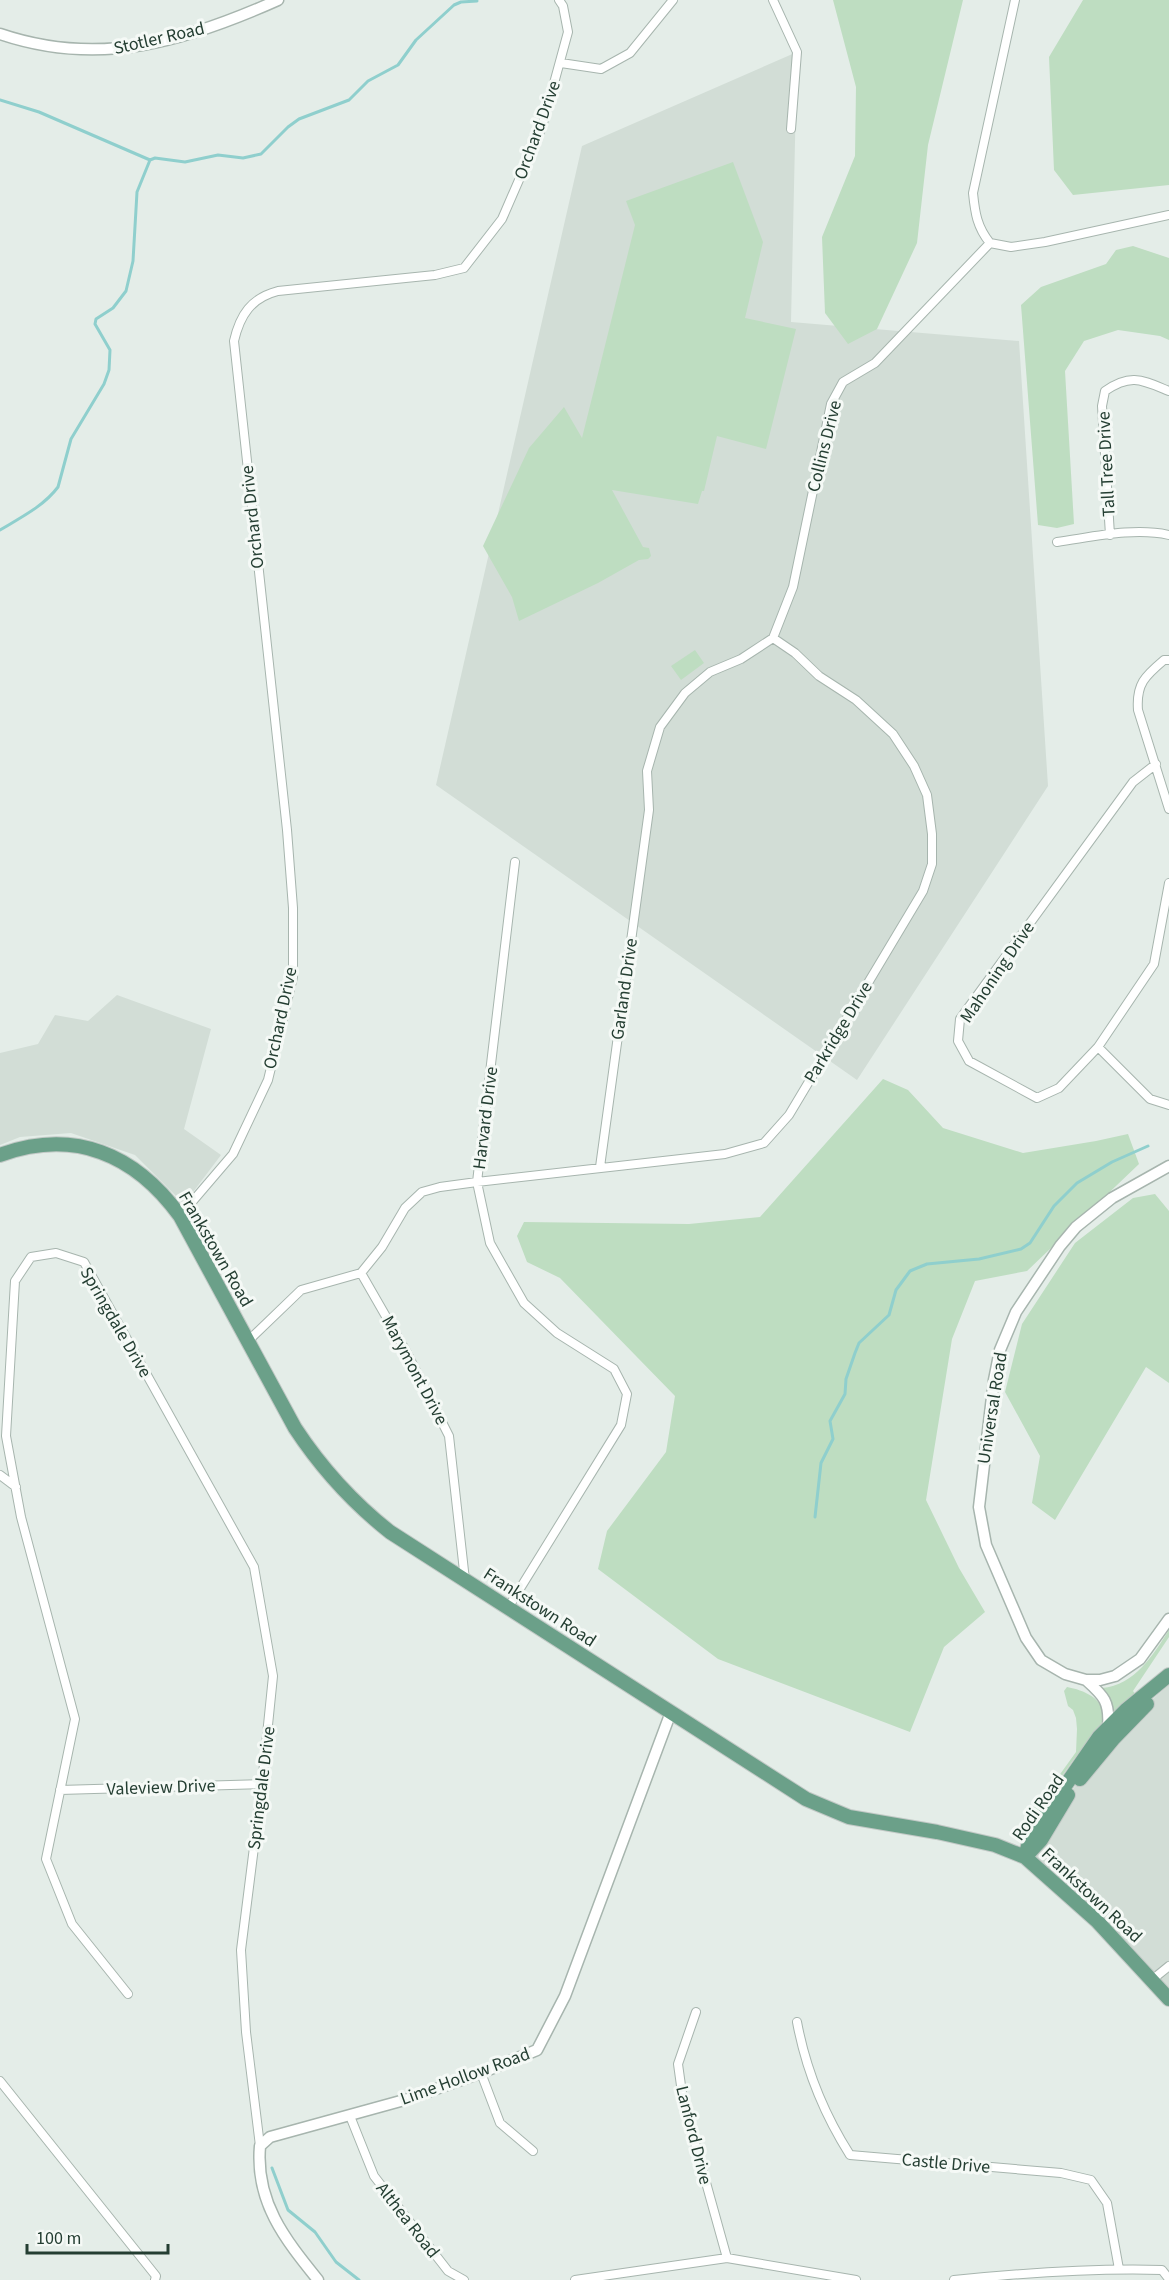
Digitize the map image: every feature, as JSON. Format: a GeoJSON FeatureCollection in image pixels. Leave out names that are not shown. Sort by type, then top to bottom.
{"type":"FeatureCollection","features":[{"type":"Feature","properties":{"kind":"main road","name":"Frankstown Road"},"geometry":{"type":"LineString","coordinates":[[0,1155],[31,1146],[78,1145],[103,1152],[146,1177],[168,1199],[180,1216],[295,1428],[315,1458],[367,1514],[390,1532],[787,1788],[828,1810],[866,1821],[938,1832],[996,1845],[1025,1857],[1088,1913],[1153,1979],[1169,1999]]}},
{"type":"Feature","properties":{"kind":"main road","name":"Rodi Road"},"geometry":{"type":"LineString","coordinates":[[1025,1857],[1031,1835],[1099,1737],[1126,1710],[1169,1675]]}},
{"type":"Feature","properties":{"kind":"main road","name":"Rodi Road"},"geometry":{"type":"LineString","coordinates":[[1025,1857],[1041,1840],[1066,1798],[1093,1761],[1132,1717],[1169,1685]]}},
{"type":"Feature","properties":{"kind":"street","name":"Stotler Road"},"geometry":{"type":"LineString","coordinates":[[0,34],[44,46],[76,50],[133,47],[170,40],[278,0]]}},
{"type":"Feature","properties":{"kind":"street","name":"Orchard Drive"},"geometry":{"type":"LineString","coordinates":[[180,1216],[233,1154],[267,1080],[293,977],[293,908],[287,830],[234,341],[239,321],[263,295],[278,291],[435,275],[465,268],[502,219],[542,127],[568,32],[563,6],[559,0]]}},
{"type":"Feature","properties":{"kind":"street"},"geometry":{"type":"LineString","coordinates":[[561,63],[601,69],[620,59],[630,53],[673,0]]}},
{"type":"Feature","properties":{"kind":"street"},"geometry":{"type":"LineString","coordinates":[[773,0],[797,52],[791,129]]}},
{"type":"Feature","properties":{"kind":"street"},"geometry":{"type":"LineString","coordinates":[[1015,0],[973,193],[975,220],[990,243],[1011,247],[1045,242],[1169,215]]}},
{"type":"Feature","properties":{"kind":"street","name":"Collins Drive"},"geometry":{"type":"LineString","coordinates":[[773,638],[793,587],[831,404],[843,382],[876,363],[990,243]]}},
{"type":"Feature","properties":{"kind":"street","name":"Tall Tree Drive"},"geometry":{"type":"LineString","coordinates":[[1110,535],[1102,406],[1106,391],[1118,382],[1128,379],[1143,380],[1169,391]]}},
{"type":"Feature","properties":{"kind":"street"},"geometry":{"type":"LineString","coordinates":[[1057,542],[1110,535],[1158,533],[1169,535]]}},
{"type":"Feature","properties":{"kind":"street","name":"Garland Drive"},"geometry":{"type":"LineString","coordinates":[[600,1167],[649,810],[647,771],[660,727],[685,693],[710,672],[741,659],[773,638]]}},
{"type":"Feature","properties":{"kind":"street","name":"Parkridge Drive"},"geometry":{"type":"LineString","coordinates":[[361,1273],[382,1247],[405,1208],[422,1192],[477,1182],[724,1154],[764,1143],[789,1115],[923,891],[932,864],[932,834],[927,795],[914,766],[893,734],[856,700],[819,676],[795,652],[773,638]]}},
{"type":"Feature","properties":{"kind":"street"},"geometry":{"type":"LineString","coordinates":[[1169,660],[1164,660],[1145,676],[1137,695],[1138,710],[1169,809]]}},
{"type":"Feature","properties":{"kind":"street","name":"Mahoning Drive"},"geometry":{"type":"LineString","coordinates":[[1098,1047],[1059,1088],[1037,1098],[969,1061],[958,1041],[960,1019],[1133,782],[1156,764]]}},
{"type":"Feature","properties":{"kind":"street","name":"Harvard Drive"},"geometry":{"type":"LineString","coordinates":[[508,1608],[621,1425],[627,1394],[614,1369],[558,1333],[524,1304],[490,1243],[477,1182],[515,862]]}},
{"type":"Feature","properties":{"kind":"street"},"geometry":{"type":"LineString","coordinates":[[1169,883],[1154,964],[1098,1047],[1150,1099],[1169,1105]]}},
{"type":"Feature","properties":{"kind":"street","name":"Universal Road"},"geometry":{"type":"LineString","coordinates":[[1169,1166],[1094,1211],[1076,1227],[1060,1246],[1016,1312],[1000,1350],[994,1380],[979,1507],[986,1545],[1026,1638],[1041,1660],[1065,1674],[1086,1680],[1100,1680],[1115,1676],[1136,1663],[1169,1619]]}},
{"type":"Feature","properties":{"kind":"street","name":"Springdale Drive"},"geometry":{"type":"LineString","coordinates":[[128,1994],[72,1924],[46,1859],[75,1719],[21,1517],[16,1487],[3,1440],[15,1281],[31,1257],[56,1253],[84,1262],[254,1567],[273,1676],[241,1950],[246,2032],[260,2146]]}},
{"type":"Feature","properties":{"kind":"street"},"geometry":{"type":"LineString","coordinates":[[248,1341],[301,1290],[361,1273]]}},
{"type":"Feature","properties":{"kind":"street","name":"Marymont Drive"},"geometry":{"type":"LineString","coordinates":[[361,1273],[407,1353],[449,1436],[465,1580]]}},
{"type":"Feature","properties":{"kind":"street"},"geometry":{"type":"LineString","coordinates":[[0,1475],[16,1487]]}},
{"type":"Feature","properties":{"kind":"street","name":"Universal Road"},"geometry":{"type":"LineString","coordinates":[[1086,1680],[1104,1698],[1108,1707],[1108,1727]]}},
{"type":"Feature","properties":{"kind":"street","name":"Lime Hollow Road"},"geometry":{"type":"LineString","coordinates":[[260,2146],[270,2137],[350,2116],[481,2073],[537,2050],[565,1996],[671,1712]]}},
{"type":"Feature","properties":{"kind":"street","name":"Valeview Drive"},"geometry":{"type":"LineString","coordinates":[[60,1790],[262,1784]]}},
{"type":"Feature","properties":{"kind":"street"},"geometry":{"type":"LineString","coordinates":[[1153,1979],[1169,1966]]}},
{"type":"Feature","properties":{"kind":"street","name":"Lanford Drive"},"geometry":{"type":"LineString","coordinates":[[696,2012],[678,2064],[682,2100],[727,2258]]}},
{"type":"Feature","properties":{"kind":"street","name":"Castle Drive"},"geometry":{"type":"LineString","coordinates":[[797,2022],[802,2048],[831,2125],[850,2155],[1061,2173],[1091,2180],[1107,2203],[1119,2269]]}},
{"type":"Feature","properties":{"kind":"street"},"geometry":{"type":"LineString","coordinates":[[481,2073],[500,2123],[533,2151]]}},
{"type":"Feature","properties":{"kind":"street"},"geometry":{"type":"LineString","coordinates":[[0,2081],[156,2276],[155,2280]]}},
{"type":"Feature","properties":{"kind":"street","name":"Althea Road"},"geometry":{"type":"LineString","coordinates":[[350,2116],[374,2176],[448,2271],[464,2280]]}},
{"type":"Feature","properties":{"kind":"street"},"geometry":{"type":"LineString","coordinates":[[260,2146],[258,2166],[266,2204],[290,2247],[318,2280]]}},
{"type":"Feature","properties":{"kind":"street"},"geometry":{"type":"LineString","coordinates":[[575,2280],[727,2258],[855,2280]]}},
{"type":"Feature","properties":{"kind":"street"},"geometry":{"type":"LineString","coordinates":[[954,2280],[1119,2269],[1162,2270],[1169,2278]]}},
{"type":"Feature","properties":{"kind":"shaded area"},"geometry":{"type":"Polygon","coordinates":[[[797,52],[791,322],[1019,341],[1048,786],[857,1080],[436,785],[582,146],[797,52]]]}},
{"type":"Feature","properties":{"kind":"shaded area"},"geometry":{"type":"Polygon","coordinates":[[[117,995],[211,1029],[184,1129],[221,1155],[184,1204],[135,1155],[71,1133],[20,1137],[0,1145],[0,1053],[38,1044],[55,1015],[88,1021],[117,995]]]}},
{"type":"Feature","properties":{"kind":"shaded area"},"geometry":{"type":"Polygon","coordinates":[[[1169,1685],[1169,1999],[1025,1857],[1086,1771],[1132,1717],[1169,1685]]]}},
{"type":"Feature","properties":{"kind":"green space"},"geometry":{"type":"Polygon","coordinates":[[[833,0],[963,0],[928,145],[917,243],[877,329],[848,344],[825,313],[822,237],[855,156],[856,87],[833,0]]]}},
{"type":"Feature","properties":{"kind":"green space"},"geometry":{"type":"Polygon","coordinates":[[[1083,0],[1169,0],[1169,185],[1073,195],[1054,170],[1049,57],[1083,0]]]}},
{"type":"Feature","properties":{"kind":"green space"},"geometry":{"type":"Polygon","coordinates":[[[733,162],[763,242],[745,318],[796,329],[766,449],[717,436],[704,491],[702,491],[698,504],[612,490],[643,547],[649,548],[651,556],[519,621],[512,597],[483,546],[529,448],[564,407],[582,438],[635,225],[626,201],[733,162]]]}},
{"type":"Feature","properties":{"kind":"green space"},"geometry":{"type":"Polygon","coordinates":[[[1133,246],[1169,258],[1169,340],[1160,336],[1118,330],[1084,341],[1065,371],[1074,524],[1057,528],[1038,525],[1021,305],[1041,287],[1106,264],[1116,250],[1133,246]]]}},
{"type":"Feature","properties":{"kind":"green space"},"geometry":{"type":"Polygon","coordinates":[[[695,650],[704,663],[681,680],[671,666],[695,650]]]}},
{"type":"Feature","properties":{"kind":"green space"},"geometry":{"type":"Polygon","coordinates":[[[883,1079],[908,1090],[943,1128],[1023,1153],[1128,1134],[1139,1164],[1027,1271],[975,1281],[952,1339],[926,1500],[959,1568],[985,1612],[944,1647],[910,1732],[718,1659],[598,1569],[607,1531],[666,1452],[675,1396],[560,1278],[527,1262],[517,1236],[524,1222],[689,1224],[760,1217],[883,1079]]]}},
{"type":"Feature","properties":{"kind":"green space"},"geometry":{"type":"Polygon","coordinates":[[[1155,1194],[1169,1211],[1169,1383],[1146,1367],[1055,1520],[1032,1503],[1040,1456],[1005,1392],[1022,1324],[1075,1243],[1133,1198],[1155,1194]]]}},
{"type":"Feature","properties":{"kind":"green space"},"geometry":{"type":"Polygon","coordinates":[[[1169,1630],[1169,1637],[1133,1691],[1136,1695],[1117,1713],[1113,1712],[1109,1698],[1102,1688],[1114,1686],[1133,1675],[1149,1659],[1169,1630]]]}},
{"type":"Feature","properties":{"kind":"green space"},"geometry":{"type":"Polygon","coordinates":[[[1067,1687],[1097,1700],[1103,1713],[1102,1722],[1096,1735],[1074,1759],[1037,1813],[1032,1809],[1076,1752],[1076,1718],[1073,1710],[1068,1706],[1064,1691],[1067,1687]]]}},
{"type":"Feature","properties":{"kind":"waterway"},"geometry":{"type":"LineString","coordinates":[[0,530],[39,506],[58,487],[71,439],[104,384],[109,370],[110,350],[95,324],[96,319],[113,308],[126,291],[133,261],[137,192],[150,160],[155,158],[185,162],[218,155],[243,158],[261,154],[299,119],[349,100],[368,81],[398,65],[416,40],[454,5],[477,1]]}},
{"type":"Feature","properties":{"kind":"waterway"},"geometry":{"type":"LineString","coordinates":[[0,100],[39,112],[150,160]]}},
{"type":"Feature","properties":{"kind":"waterway"},"geometry":{"type":"LineString","coordinates":[[815,1517],[821,1463],[833,1439],[830,1421],[845,1394],[846,1379],[855,1353],[859,1343],[889,1315],[896,1290],[910,1271],[927,1264],[979,1259],[1021,1249],[1030,1243],[1054,1206],[1077,1183],[1112,1162],[1148,1146]]}},
{"type":"Feature","properties":{"kind":"waterway"},"geometry":{"type":"LineString","coordinates":[[272,2168],[288,2210],[315,2232],[336,2262],[359,2280]]}}]}
